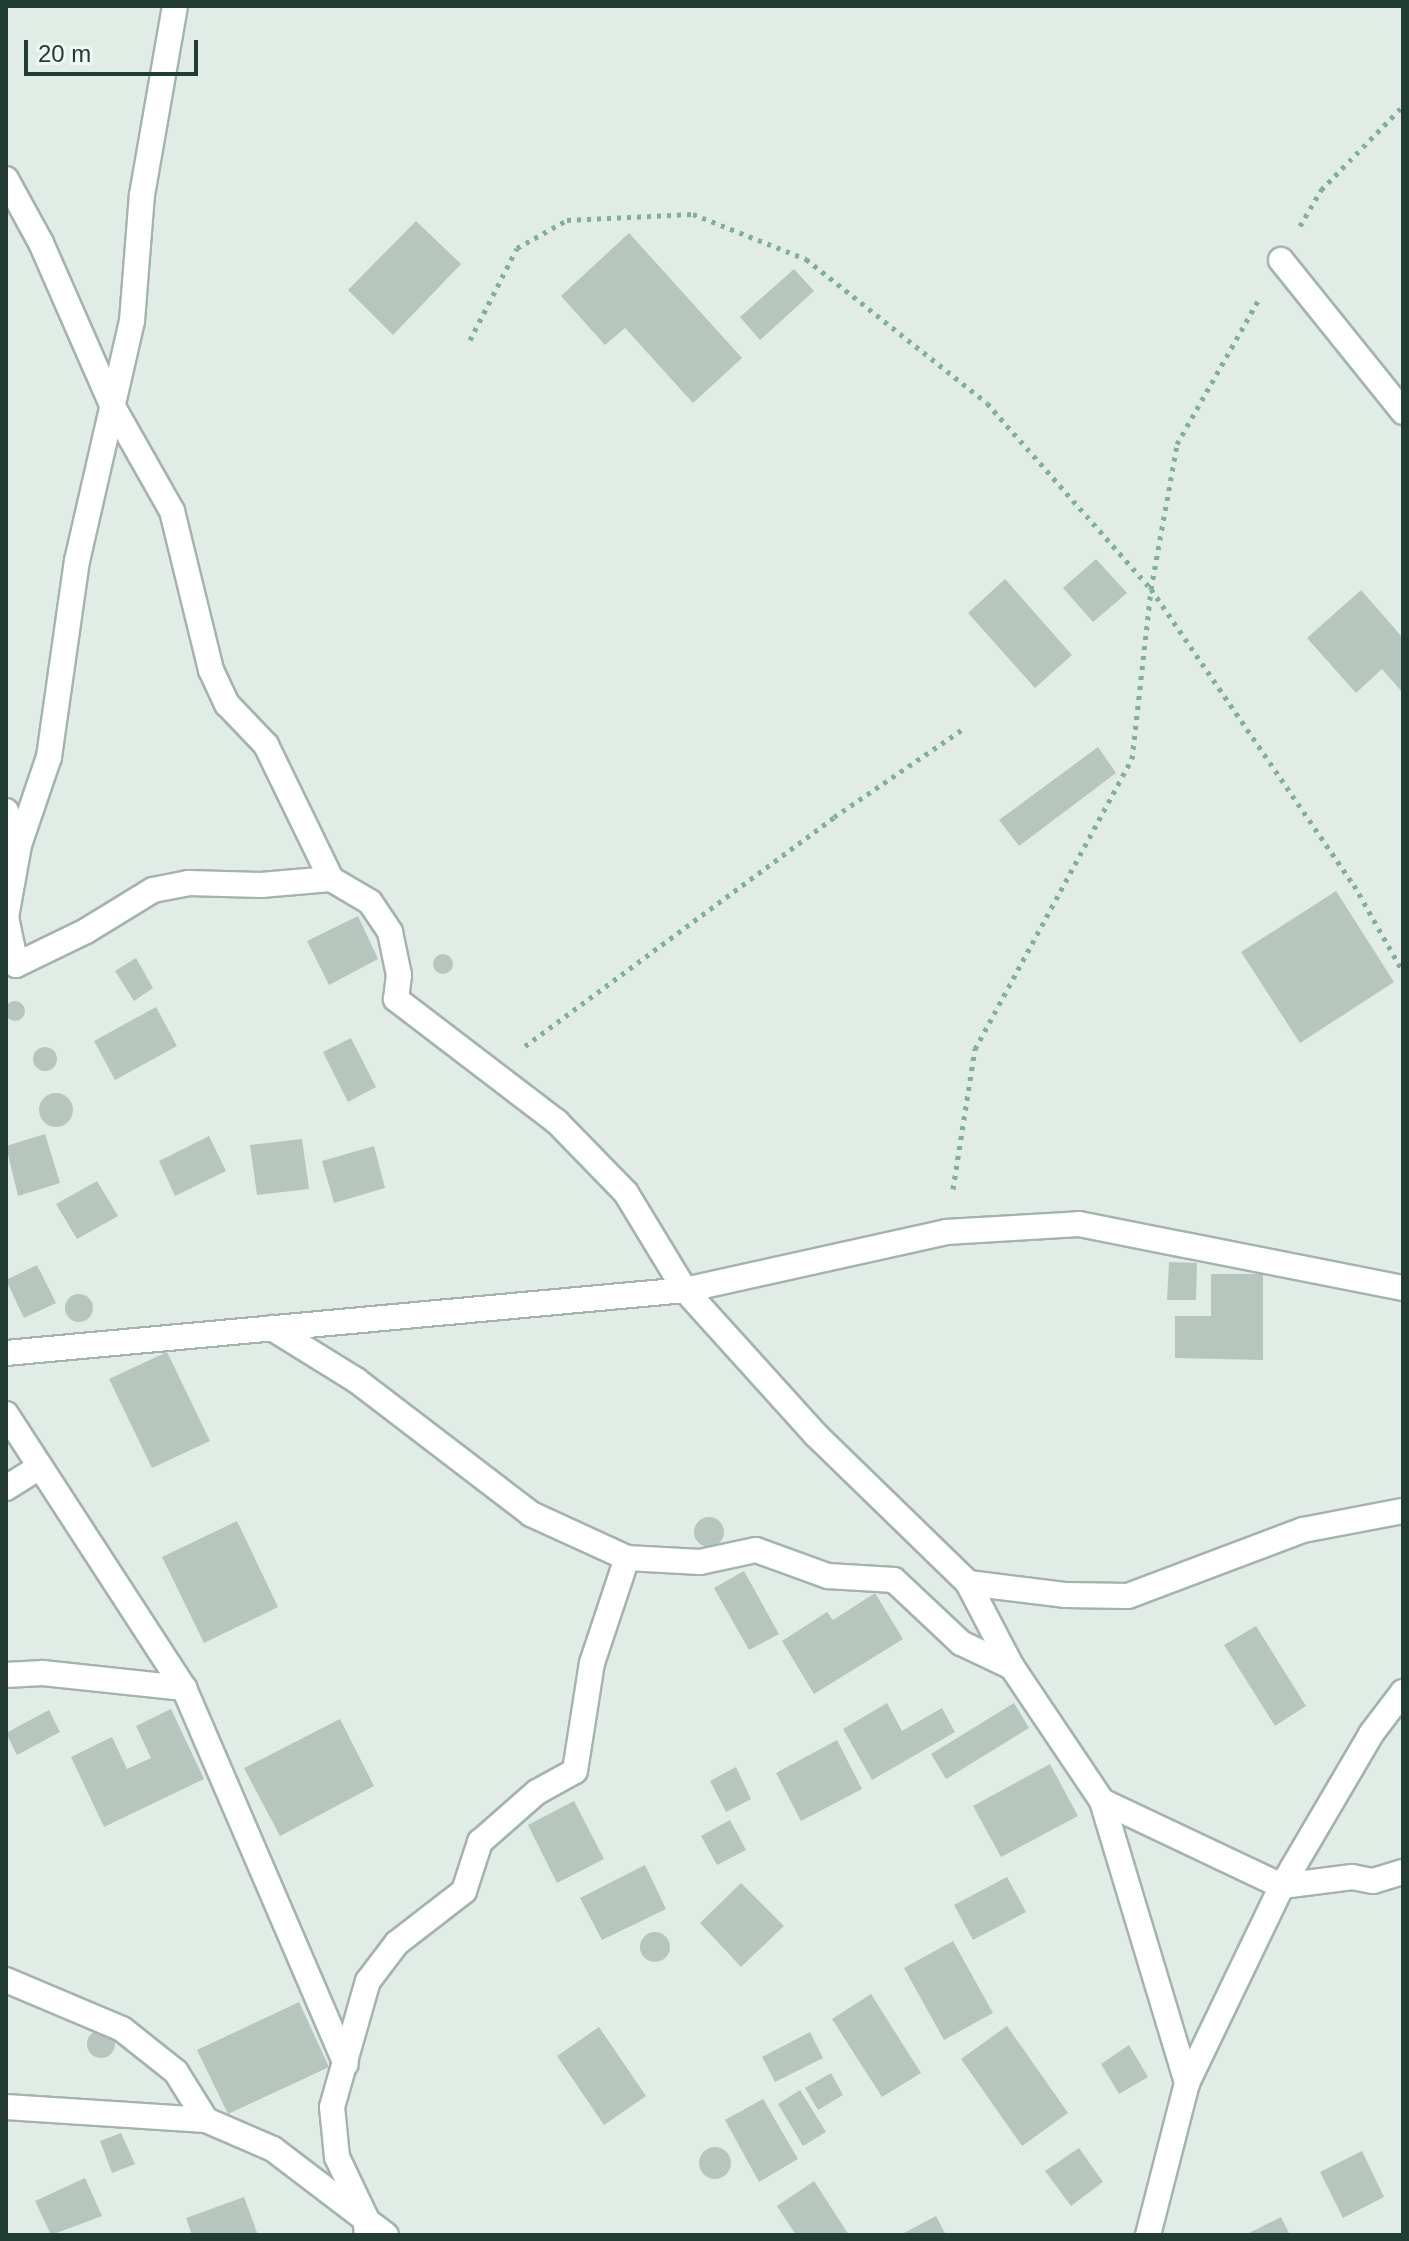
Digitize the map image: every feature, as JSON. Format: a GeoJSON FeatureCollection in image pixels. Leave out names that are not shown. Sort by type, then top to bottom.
{"type":"FeatureCollection","features":[{"type":"Feature","properties":{"kind":"street"},"geometry":{"type":"LineString","coordinates":[[175,6],[142,195],[132,321],[77,561],[49,757],[19,845],[6,917],[16,965],[86,931],[153,890],[188,883],[261,885],[331,879]]}},
{"type":"Feature","properties":{"kind":"street"},"geometry":{"type":"LineString","coordinates":[[6,179],[41,243],[112,405],[172,511],[211,670],[227,704],[266,745],[331,879],[370,902],[390,932],[399,975],[396,999],[557,1122],[626,1193],[685,1290],[816,1435],[968,1583],[1012,1667],[1102,1801],[1187,2083]]}},
{"type":"Feature","properties":{"kind":"street"},"geometry":{"type":"LineString","coordinates":[[1281,260],[1403,412]]}},
{"type":"Feature","properties":{"kind":"street"},"geometry":{"type":"LineString","coordinates":[[6,811],[19,845]]}},
{"type":"Feature","properties":{"kind":"street"},"geometry":{"type":"LineString","coordinates":[[6,1353],[685,1290],[946,1232],[1079,1224],[1403,1288]]}},
{"type":"Feature","properties":{"kind":"street"},"geometry":{"type":"LineString","coordinates":[[272,1328],[356,1380],[531,1514],[627,1558],[700,1562],[756,1550],[828,1576],[894,1580],[961,1643],[1012,1667]]}},
{"type":"Feature","properties":{"kind":"street"},"geometry":{"type":"LineString","coordinates":[[6,1414],[38,1468],[184,1688],[347,2066]]}},
{"type":"Feature","properties":{"kind":"street"},"geometry":{"type":"LineString","coordinates":[[6,1488],[38,1468]]}},
{"type":"Feature","properties":{"kind":"street"},"geometry":{"type":"LineString","coordinates":[[968,1583],[1066,1595],[1128,1596],[1303,1530],[1403,1511]]}},
{"type":"Feature","properties":{"kind":"street"},"geometry":{"type":"LineString","coordinates":[[366,2226],[337,2157],[332,2107],[347,2066],[352,2023],[368,1981],[397,1943],[464,1891],[480,1842],[537,1792],[575,1771],[592,1663],[627,1558]]}},
{"type":"Feature","properties":{"kind":"street"},"geometry":{"type":"LineString","coordinates":[[6,1675],[43,1673],[184,1688]]}},
{"type":"Feature","properties":{"kind":"street"},"geometry":{"type":"LineString","coordinates":[[1148,2235],[1187,2083],[1282,1886],[1371,1734],[1403,1692]]}},
{"type":"Feature","properties":{"kind":"street"},"geometry":{"type":"LineString","coordinates":[[1102,1801],[1282,1886],[1352,1877],[1373,1881],[1403,1872]]}},
{"type":"Feature","properties":{"kind":"street"},"geometry":{"type":"LineString","coordinates":[[6,1980],[122,2029],[176,2072],[206,2120]]}},
{"type":"Feature","properties":{"kind":"street"},"geometry":{"type":"LineString","coordinates":[[6,2107],[206,2120],[273,2149],[366,2226],[386,2235]]}},
{"type":"Feature","properties":{"kind":"path"},"geometry":{"type":"LineString","coordinates":[[470,340],[517,248],[567,220],[693,214],[806,259],[987,403],[1151,589],[1354,885],[1403,972]]}},
{"type":"Feature","properties":{"kind":"path"},"geometry":{"type":"LineString","coordinates":[[946,1232],[975,1049],[1132,759],[1151,589],[1177,444]]}},
{"type":"Feature","properties":{"kind":"path"},"geometry":{"type":"LineString","coordinates":[[489,1073],[834,817],[963,729]]}},
{"type":"Feature","properties":{"kind":"building"},"geometry":{"type":"Polygon","coordinates":[[[416,221],[461,264],[393,335],[348,290],[416,221]]]}},
{"type":"Feature","properties":{"kind":"building"},"geometry":{"type":"Polygon","coordinates":[[[629,233],[742,358],[693,403],[625,328],[605,345],[561,296],[629,233]]]}},
{"type":"Feature","properties":{"kind":"building"},"geometry":{"type":"Polygon","coordinates":[[[794,269],[814,291],[760,340],[740,317],[794,269]]]}},
{"type":"Feature","properties":{"kind":"building"},"geometry":{"type":"Polygon","coordinates":[[[1096,559],[1127,593],[1093,622],[1063,588],[1096,559]]]}},
{"type":"Feature","properties":{"kind":"building"},"geometry":{"type":"Polygon","coordinates":[[[1005,579],[1072,655],[1035,688],[968,613],[1005,579]]]}},
{"type":"Feature","properties":{"kind":"building"},"geometry":{"type":"Polygon","coordinates":[[[1361,590],[1403,638],[1403,693],[1382,669],[1356,693],[1307,638],[1361,590]]]}},
{"type":"Feature","properties":{"kind":"building"},"geometry":{"type":"Polygon","coordinates":[[[1098,747],[1116,773],[1019,846],[999,820],[1098,747]]]}},
{"type":"Feature","properties":{"kind":"building"},"geometry":{"type":"Polygon","coordinates":[[[1336,891],[1394,982],[1300,1043],[1241,952],[1336,891]]]}},
{"type":"Feature","properties":{"kind":"building"},"geometry":{"type":"Polygon","coordinates":[[[358,916],[378,959],[329,985],[307,941],[358,916]]]}},
{"type":"Feature","properties":{"kind":"building"},"geometry":{"type":"Polygon","coordinates":[[[439,954],[447,954],[453,964],[447,974],[439,974],[433,968],[433,960],[439,954]]]}},
{"type":"Feature","properties":{"kind":"building"},"geometry":{"type":"Polygon","coordinates":[[[136,958],[153,988],[134,1001],[115,971],[136,958]]]}},
{"type":"Feature","properties":{"kind":"building"},"geometry":{"type":"Polygon","coordinates":[[[15,1001],[22,1004],[25,1011],[22,1018],[15,1021],[8,1018],[5,1011],[8,1004],[15,1001]]]}},
{"type":"Feature","properties":{"kind":"building"},"geometry":{"type":"Polygon","coordinates":[[[156,1007],[177,1046],[115,1080],[94,1041],[156,1007]]]}},
{"type":"Feature","properties":{"kind":"building"},"geometry":{"type":"Polygon","coordinates":[[[351,1038],[376,1087],[348,1102],[323,1052],[351,1038]]]}},
{"type":"Feature","properties":{"kind":"building"},"geometry":{"type":"Polygon","coordinates":[[[45,1047],[56,1054],[57,1059],[50,1070],[45,1071],[34,1064],[33,1059],[40,1048],[45,1047]]]}},
{"type":"Feature","properties":{"kind":"building"},"geometry":{"type":"Polygon","coordinates":[[[56,1093],[68,1098],[73,1110],[68,1122],[56,1127],[44,1122],[39,1110],[44,1098],[56,1093]]]}},
{"type":"Feature","properties":{"kind":"building"},"geometry":{"type":"Polygon","coordinates":[[[45,1134],[60,1183],[18,1196],[6,1146],[45,1134]]]}},
{"type":"Feature","properties":{"kind":"building"},"geometry":{"type":"Polygon","coordinates":[[[209,1136],[226,1171],[175,1196],[159,1161],[209,1136]]]}},
{"type":"Feature","properties":{"kind":"building"},"geometry":{"type":"Polygon","coordinates":[[[302,1139],[309,1189],[257,1195],[250,1145],[302,1139]]]}},
{"type":"Feature","properties":{"kind":"building"},"geometry":{"type":"Polygon","coordinates":[[[374,1146],[385,1188],[334,1203],[322,1161],[374,1146]]]}},
{"type":"Feature","properties":{"kind":"building"},"geometry":{"type":"Polygon","coordinates":[[[97,1181],[118,1216],[77,1239],[56,1204],[97,1181]]]}},
{"type":"Feature","properties":{"kind":"building"},"geometry":{"type":"Polygon","coordinates":[[[1169,1262],[1197,1263],[1196,1300],[1167,1300],[1169,1262]]]}},
{"type":"Feature","properties":{"kind":"building"},"geometry":{"type":"Polygon","coordinates":[[[37,1265],[56,1303],[24,1318],[6,1280],[37,1265]]]}},
{"type":"Feature","properties":{"kind":"building"},"geometry":{"type":"Polygon","coordinates":[[[1211,1274],[1263,1274],[1263,1360],[1175,1358],[1175,1316],[1211,1316],[1211,1274]]]}},
{"type":"Feature","properties":{"kind":"building"},"geometry":{"type":"Polygon","coordinates":[[[79,1294],[89,1298],[93,1308],[89,1318],[79,1322],[69,1318],[65,1308],[69,1298],[79,1294]]]}},
{"type":"Feature","properties":{"kind":"building"},"geometry":{"type":"Polygon","coordinates":[[[167,1352],[210,1441],[152,1468],[109,1379],[167,1352]]]}},
{"type":"Feature","properties":{"kind":"building"},"geometry":{"type":"Polygon","coordinates":[[[709,1517],[720,1521],[724,1532],[720,1543],[709,1547],[698,1543],[694,1532],[698,1521],[709,1517]]]}},
{"type":"Feature","properties":{"kind":"building"},"geometry":{"type":"Polygon","coordinates":[[[237,1521],[278,1607],[204,1643],[162,1557],[237,1521]]]}},
{"type":"Feature","properties":{"kind":"building"},"geometry":{"type":"Polygon","coordinates":[[[744,1571],[779,1634],[749,1650],[714,1588],[744,1571]]]}},
{"type":"Feature","properties":{"kind":"building"},"geometry":{"type":"Polygon","coordinates":[[[875,1593],[903,1639],[814,1694],[782,1641],[827,1612],[833,1620],[875,1593]]]}},
{"type":"Feature","properties":{"kind":"building"},"geometry":{"type":"Polygon","coordinates":[[[1256,1626],[1306,1706],[1275,1726],[1224,1645],[1256,1626]]]}},
{"type":"Feature","properties":{"kind":"building"},"geometry":{"type":"Polygon","coordinates":[[[887,1703],[902,1731],[942,1708],[955,1732],[872,1780],[843,1729],[887,1703]]]}},
{"type":"Feature","properties":{"kind":"building"},"geometry":{"type":"Polygon","coordinates":[[[1014,1703],[1029,1728],[946,1779],[931,1754],[1014,1703]]]}},
{"type":"Feature","properties":{"kind":"building"},"geometry":{"type":"Polygon","coordinates":[[[171,1709],[204,1779],[104,1827],[71,1757],[112,1737],[127,1769],[151,1758],[136,1726],[171,1709]]]}},
{"type":"Feature","properties":{"kind":"building"},"geometry":{"type":"Polygon","coordinates":[[[49,1710],[60,1732],[17,1755],[6,1733],[49,1710]]]}},
{"type":"Feature","properties":{"kind":"building"},"geometry":{"type":"Polygon","coordinates":[[[340,1719],[374,1786],[280,1836],[244,1768],[340,1719]]]}},
{"type":"Feature","properties":{"kind":"building"},"geometry":{"type":"Polygon","coordinates":[[[837,1740],[862,1789],[801,1821],[776,1773],[837,1740]]]}},
{"type":"Feature","properties":{"kind":"building"},"geometry":{"type":"Polygon","coordinates":[[[1050,1764],[1078,1816],[1001,1857],[973,1806],[1050,1764]]]}},
{"type":"Feature","properties":{"kind":"building"},"geometry":{"type":"Polygon","coordinates":[[[736,1767],[751,1799],[726,1812],[710,1781],[736,1767]]]}},
{"type":"Feature","properties":{"kind":"building"},"geometry":{"type":"Polygon","coordinates":[[[574,1801],[604,1859],[557,1883],[528,1825],[574,1801]]]}},
{"type":"Feature","properties":{"kind":"building"},"geometry":{"type":"Polygon","coordinates":[[[730,1820],[746,1850],[717,1865],[701,1836],[730,1820]]]}},
{"type":"Feature","properties":{"kind":"building"},"geometry":{"type":"Polygon","coordinates":[[[645,1865],[666,1909],[602,1940],[580,1898],[645,1865]]]}},
{"type":"Feature","properties":{"kind":"building"},"geometry":{"type":"Polygon","coordinates":[[[1007,1877],[1026,1912],[973,1940],[954,1905],[1007,1877]]]}},
{"type":"Feature","properties":{"kind":"building"},"geometry":{"type":"Polygon","coordinates":[[[741,1883],[784,1926],[741,1967],[700,1923],[741,1883]]]}},
{"type":"Feature","properties":{"kind":"building"},"geometry":{"type":"Polygon","coordinates":[[[655,1932],[666,1936],[670,1947],[666,1958],[655,1962],[644,1958],[640,1947],[644,1936],[655,1932]]]}},
{"type":"Feature","properties":{"kind":"building"},"geometry":{"type":"Polygon","coordinates":[[[953,1941],[993,2013],[944,2040],[904,1968],[953,1941]]]}},
{"type":"Feature","properties":{"kind":"building"},"geometry":{"type":"Polygon","coordinates":[[[871,1994],[921,2073],[882,2097],[832,2019],[871,1994]]]}},
{"type":"Feature","properties":{"kind":"building"},"geometry":{"type":"Polygon","coordinates":[[[299,2002],[329,2067],[228,2114],[197,2050],[299,2002]]]}},
{"type":"Feature","properties":{"kind":"building"},"geometry":{"type":"Polygon","coordinates":[[[1007,2026],[1068,2113],[1022,2146],[961,2059],[1007,2026]]]}},
{"type":"Feature","properties":{"kind":"building"},"geometry":{"type":"Polygon","coordinates":[[[599,2027],[646,2096],[604,2125],[557,2056],[599,2027]]]}},
{"type":"Feature","properties":{"kind":"building"},"geometry":{"type":"Polygon","coordinates":[[[101,2030],[111,2034],[115,2044],[111,2054],[101,2058],[91,2054],[87,2044],[91,2034],[101,2030]]]}},
{"type":"Feature","properties":{"kind":"building"},"geometry":{"type":"Polygon","coordinates":[[[810,2032],[823,2058],[775,2082],[762,2057],[810,2032]]]}},
{"type":"Feature","properties":{"kind":"building"},"geometry":{"type":"Polygon","coordinates":[[[1129,2045],[1148,2077],[1119,2094],[1101,2064],[1129,2045]]]}},
{"type":"Feature","properties":{"kind":"building"},"geometry":{"type":"Polygon","coordinates":[[[831,2073],[843,2095],[818,2110],[805,2088],[831,2073]]]}},
{"type":"Feature","properties":{"kind":"building"},"geometry":{"type":"Polygon","coordinates":[[[800,2090],[826,2132],[803,2146],[778,2104],[800,2090]]]}},
{"type":"Feature","properties":{"kind":"building"},"geometry":{"type":"Polygon","coordinates":[[[763,2099],[798,2159],[759,2182],[725,2120],[763,2099]]]}},
{"type":"Feature","properties":{"kind":"building"},"geometry":{"type":"Polygon","coordinates":[[[121,2133],[135,2164],[112,2173],[100,2141],[121,2133]]]}},
{"type":"Feature","properties":{"kind":"building"},"geometry":{"type":"Polygon","coordinates":[[[715,2147],[726,2152],[731,2163],[726,2174],[715,2179],[704,2174],[699,2163],[704,2152],[715,2147]]]}},
{"type":"Feature","properties":{"kind":"building"},"geometry":{"type":"Polygon","coordinates":[[[1079,2148],[1103,2182],[1071,2206],[1045,2171],[1079,2148]]]}},
{"type":"Feature","properties":{"kind":"building"},"geometry":{"type":"Polygon","coordinates":[[[1362,2151],[1384,2197],[1343,2218],[1320,2172],[1362,2151]]]}},
{"type":"Feature","properties":{"kind":"building"},"geometry":{"type":"Polygon","coordinates":[[[85,2178],[102,2216],[51,2235],[35,2201],[85,2178]]]}},
{"type":"Feature","properties":{"kind":"building"},"geometry":{"type":"Polygon","coordinates":[[[814,2181],[849,2235],[796,2235],[777,2206],[814,2181]]]}},
{"type":"Feature","properties":{"kind":"building"},"geometry":{"type":"Polygon","coordinates":[[[244,2197],[258,2235],[192,2235],[186,2218],[244,2197]]]}},
{"type":"Feature","properties":{"kind":"building"},"geometry":{"type":"Polygon","coordinates":[[[936,2216],[946,2235],[900,2235],[936,2216]]]}},
{"type":"Feature","properties":{"kind":"building"},"geometry":{"type":"Polygon","coordinates":[[[1281,2217],[1290,2235],[1245,2235],[1281,2217]]]}}]}
